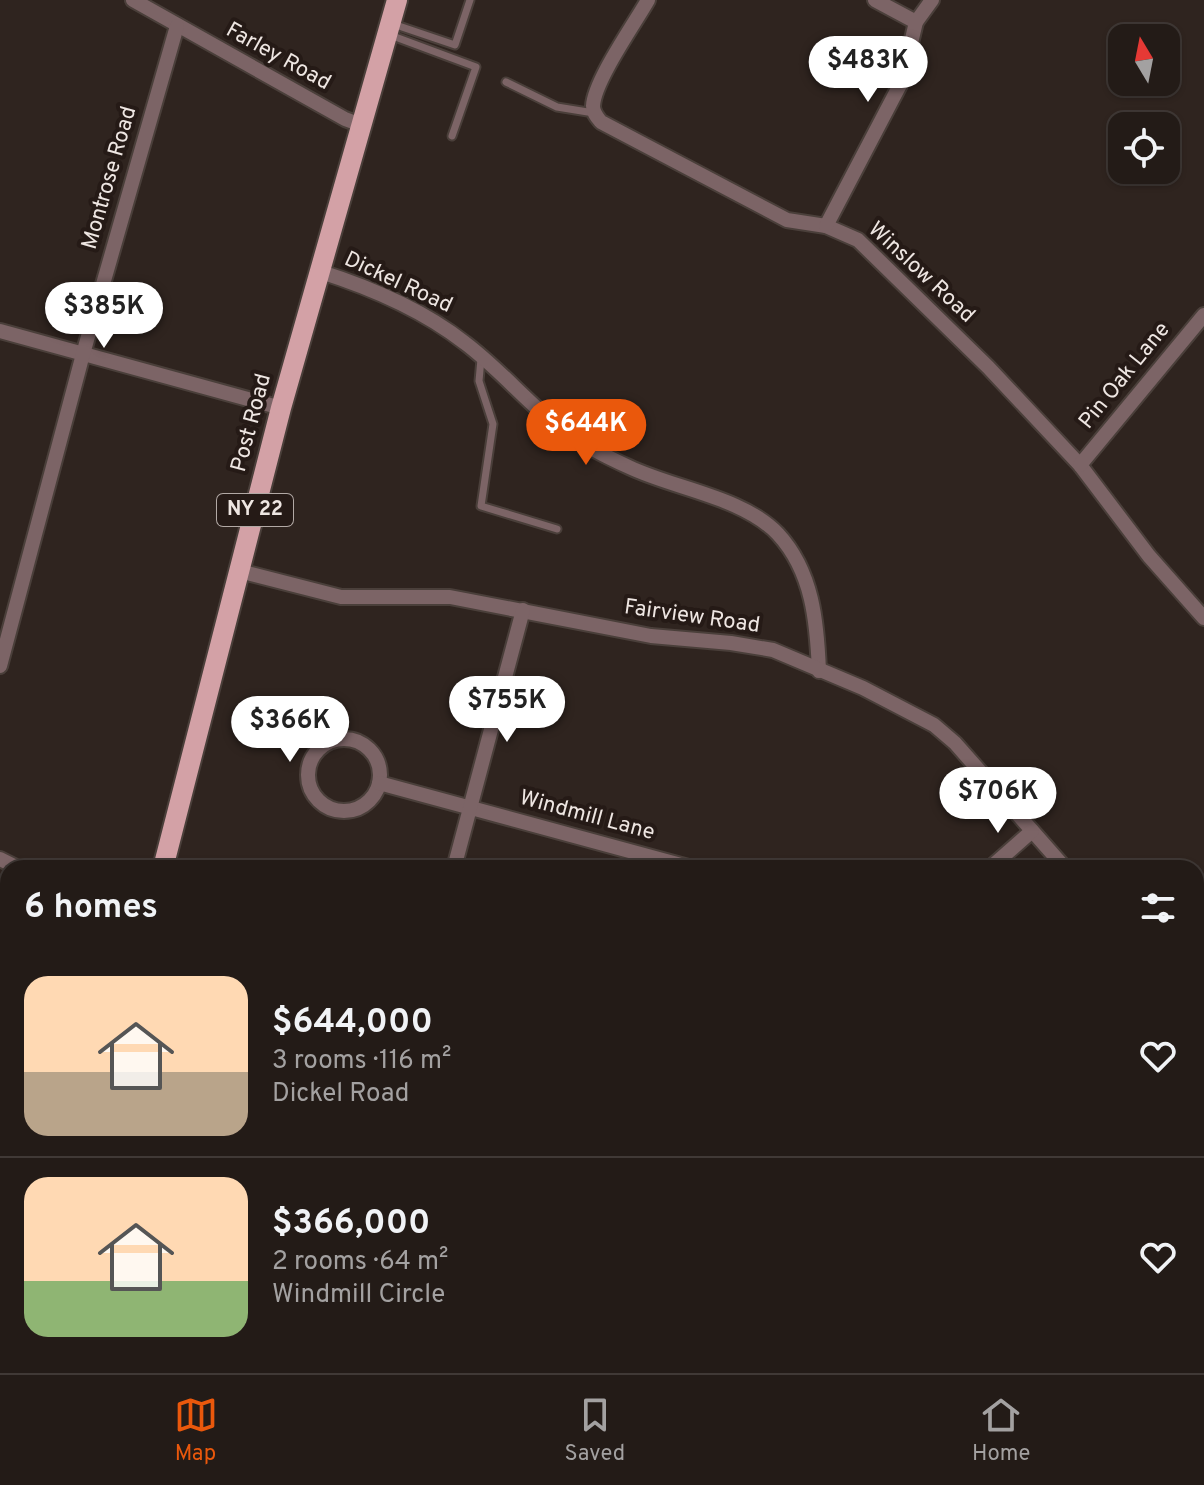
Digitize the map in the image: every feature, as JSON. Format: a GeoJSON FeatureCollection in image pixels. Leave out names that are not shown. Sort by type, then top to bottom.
{"type":"FeatureCollection","features":[{"type":"Feature","properties":{"kind":"main road","name":"NY 22"},"geometry":{"type":"LineString","coordinates":[[360,128],[391,13]]}},
{"type":"Feature","properties":{"kind":"main road","name":"Post Road"},"geometry":{"type":"LineString","coordinates":[[165,860],[281,408],[360,128]]}},
{"type":"Feature","properties":{"kind":"street","name":"Farley Road"},"geometry":{"type":"LineString","coordinates":[[133,0],[360,128]]}},
{"type":"Feature","properties":{"kind":"street"},"geometry":{"type":"LineString","coordinates":[[594,113],[593,104],[600,83],[648,0]]}},
{"type":"Feature","properties":{"kind":"street"},"geometry":{"type":"LineString","coordinates":[[875,0],[916,22]]}},
{"type":"Feature","properties":{"kind":"street"},"geometry":{"type":"LineString","coordinates":[[826,226],[902,81],[916,22],[932,0]]}},
{"type":"Feature","properties":{"kind":"street","name":"Montrose Road"},"geometry":{"type":"LineString","coordinates":[[0,666],[83,354],[177,26]]}},
{"type":"Feature","properties":{"kind":"street","name":"Winslow Road"},"geometry":{"type":"LineString","coordinates":[[594,113],[601,122],[787,220],[826,226],[858,240],[988,367],[1080,465],[1149,556],[1204,618]]}},
{"type":"Feature","properties":{"kind":"street","name":"Dickel Road"},"geometry":{"type":"LineString","coordinates":[[318,271],[378,294],[440,324],[579,442],[632,469],[744,511],[770,527],[790,551],[806,584],[817,619],[819,671]]}},
{"type":"Feature","properties":{"kind":"street","name":"Pin Oak Lane"},"geometry":{"type":"LineString","coordinates":[[1080,465],[1204,315]]}},
{"type":"Feature","properties":{"kind":"street"},"geometry":{"type":"LineString","coordinates":[[0,331],[281,408]]}},
{"type":"Feature","properties":{"kind":"street","name":"Fairview Road"},"geometry":{"type":"LineString","coordinates":[[239,571],[341,597],[440,597],[651,636],[773,650],[863,688],[934,725],[955,743],[1058,860]]}},
{"type":"Feature","properties":{"kind":"street"},"geometry":{"type":"LineString","coordinates":[[456,860],[523,610]]}},
{"type":"Feature","properties":{"kind":"street"},"geometry":{"type":"LineString","coordinates":[[334,740],[357,741],[376,758],[380,771],[379,783],[372,799],[364,806],[351,811],[337,811],[326,807],[313,795],[307,773],[310,761],[324,745],[334,740]]}},
{"type":"Feature","properties":{"kind":"street","name":"Windmill Lane"},"geometry":{"type":"LineString","coordinates":[[379,783],[662,860]]}},
{"type":"Feature","properties":{"kind":"street"},"geometry":{"type":"LineString","coordinates":[[999,860],[1032,831]]}},
{"type":"Feature","properties":{"kind":"lane"},"geometry":{"type":"LineString","coordinates":[[391,13],[455,45],[470,0]]}},
{"type":"Feature","properties":{"kind":"lane"},"geometry":{"type":"LineString","coordinates":[[391,13],[476,67],[452,136]]}},
{"type":"Feature","properties":{"kind":"lane"},"geometry":{"type":"LineString","coordinates":[[506,82],[557,107],[594,113]]}},
{"type":"Feature","properties":{"kind":"lane"},"geometry":{"type":"LineString","coordinates":[[481,356],[479,381],[493,424],[481,506],[557,529]]}}]}
